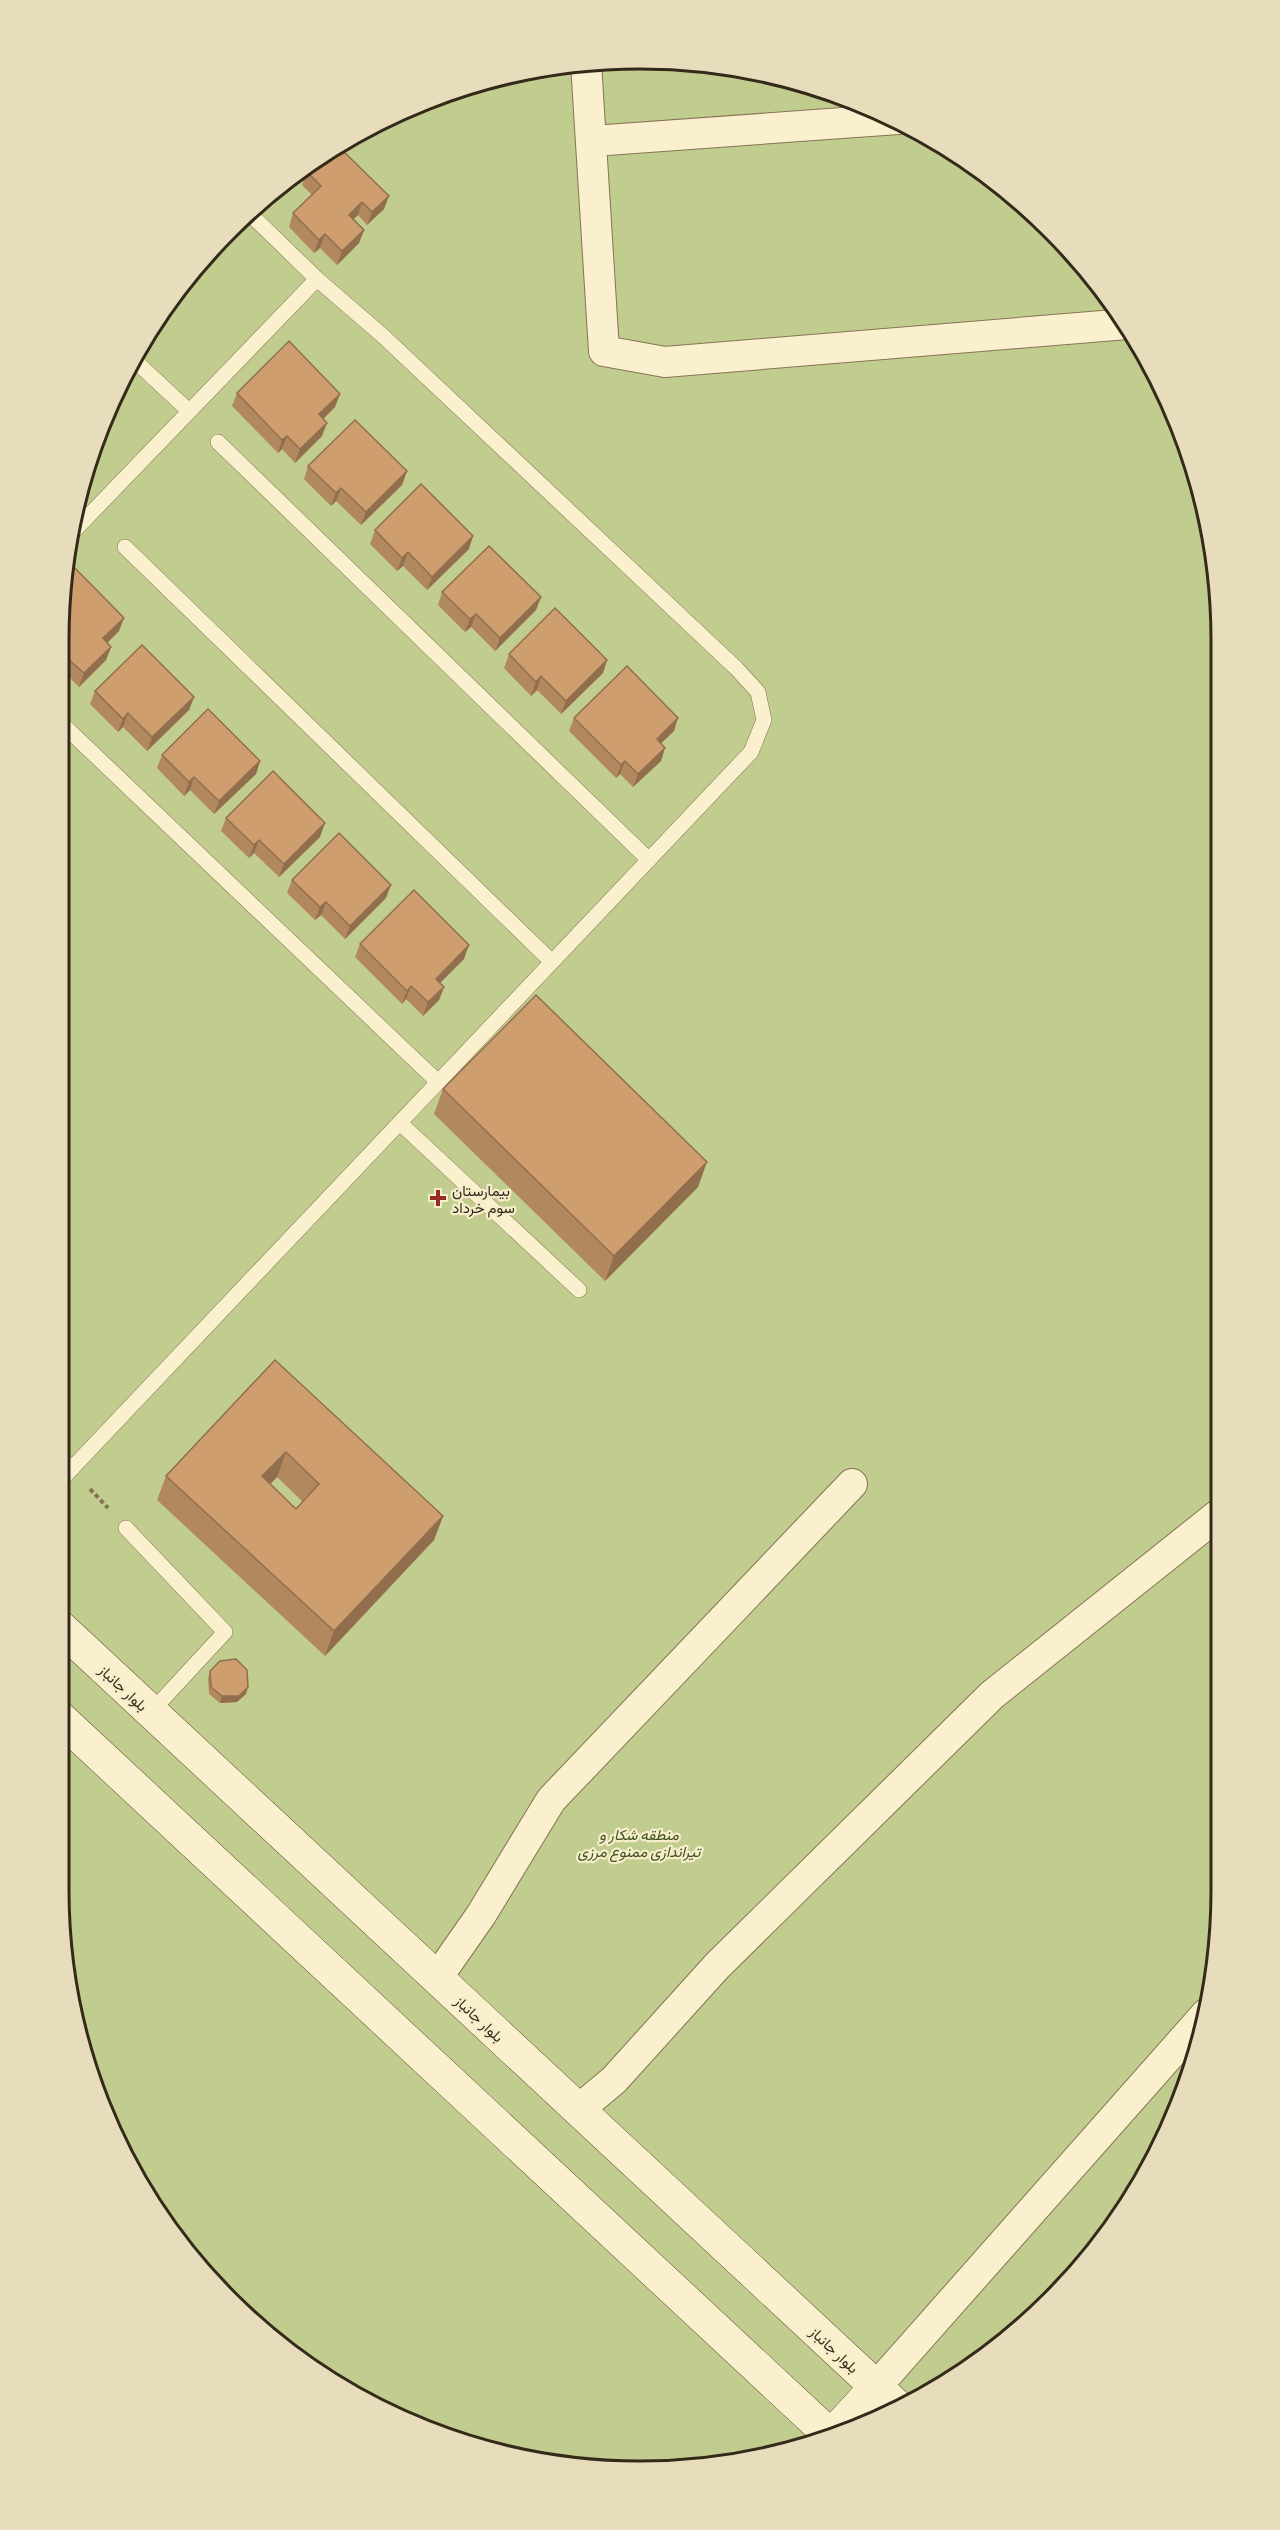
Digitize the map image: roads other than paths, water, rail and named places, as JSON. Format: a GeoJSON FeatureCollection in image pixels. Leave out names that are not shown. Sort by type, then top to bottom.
{"type":"FeatureCollection","features":[{"type":"Feature","properties":{"kind":"main road","name":"بلوار جانباز"},"geometry":{"type":"LineString","coordinates":[[69,1635],[893,2402]]}},
{"type":"Feature","properties":{"kind":"main road"},"geometry":{"type":"LineString","coordinates":[[69,1726],[823,2431]]}},
{"type":"Feature","properties":{"kind":"main road"},"geometry":{"type":"LineString","coordinates":[[843,2424],[876,2387]]}},
{"type":"Feature","properties":{"kind":"street"},"geometry":{"type":"LineString","coordinates":[[587,72],[604,351],[665,362],[1116,325]]}},
{"type":"Feature","properties":{"kind":"street"},"geometry":{"type":"LineString","coordinates":[[592,141],[877,121]]}},
{"type":"Feature","properties":{"kind":"street"},"geometry":{"type":"LineString","coordinates":[[437,1978],[481,1915],[551,1800],[852,1484]]}},
{"type":"Feature","properties":{"kind":"street"},"geometry":{"type":"LineString","coordinates":[[578,2110],[614,2080],[717,1966],[992,1695],[1211,1520]]}},
{"type":"Feature","properties":{"kind":"street"},"geometry":{"type":"LineString","coordinates":[[876,2387],[1194,2027]]}},
{"type":"Feature","properties":{"kind":"lane"},"geometry":{"type":"LineString","coordinates":[[69,1472],[751,752],[764,720],[758,692],[736,668],[392,344],[317,279],[255,219]]}},
{"type":"Feature","properties":{"kind":"lane"},"geometry":{"type":"LineString","coordinates":[[81,523],[317,279]]}},
{"type":"Feature","properties":{"kind":"lane"},"geometry":{"type":"LineString","coordinates":[[139,365],[189,411]]}},
{"type":"Feature","properties":{"kind":"lane"},"geometry":{"type":"LineString","coordinates":[[218,442],[649,860]]}},
{"type":"Feature","properties":{"kind":"lane"},"geometry":{"type":"LineString","coordinates":[[124,548],[552,962]]}},
{"type":"Feature","properties":{"kind":"lane"},"geometry":{"type":"LineString","coordinates":[[69,731],[438,1082]]}},
{"type":"Feature","properties":{"kind":"lane"},"geometry":{"type":"LineString","coordinates":[[400,1123],[579,1290]]}},
{"type":"Feature","properties":{"kind":"lane"},"geometry":{"type":"LineString","coordinates":[[69,1466],[72,1469]]}},
{"type":"Feature","properties":{"kind":"lane"},"geometry":{"type":"LineString","coordinates":[[126,1528],[225,1632],[151,1712]]}},
{"type":"Feature","properties":{"kind":"place","name":"بیمارستان سوم خرداد"},"geometry":{"type":"Point","coordinates":[438,1198]}},
{"type":"Feature","properties":{"kind":"park label","name":"منطقه شکار و تیراندازی ممنوع مرزی"},"geometry":{"type":"Point","coordinates":[639,1842]}}]}
